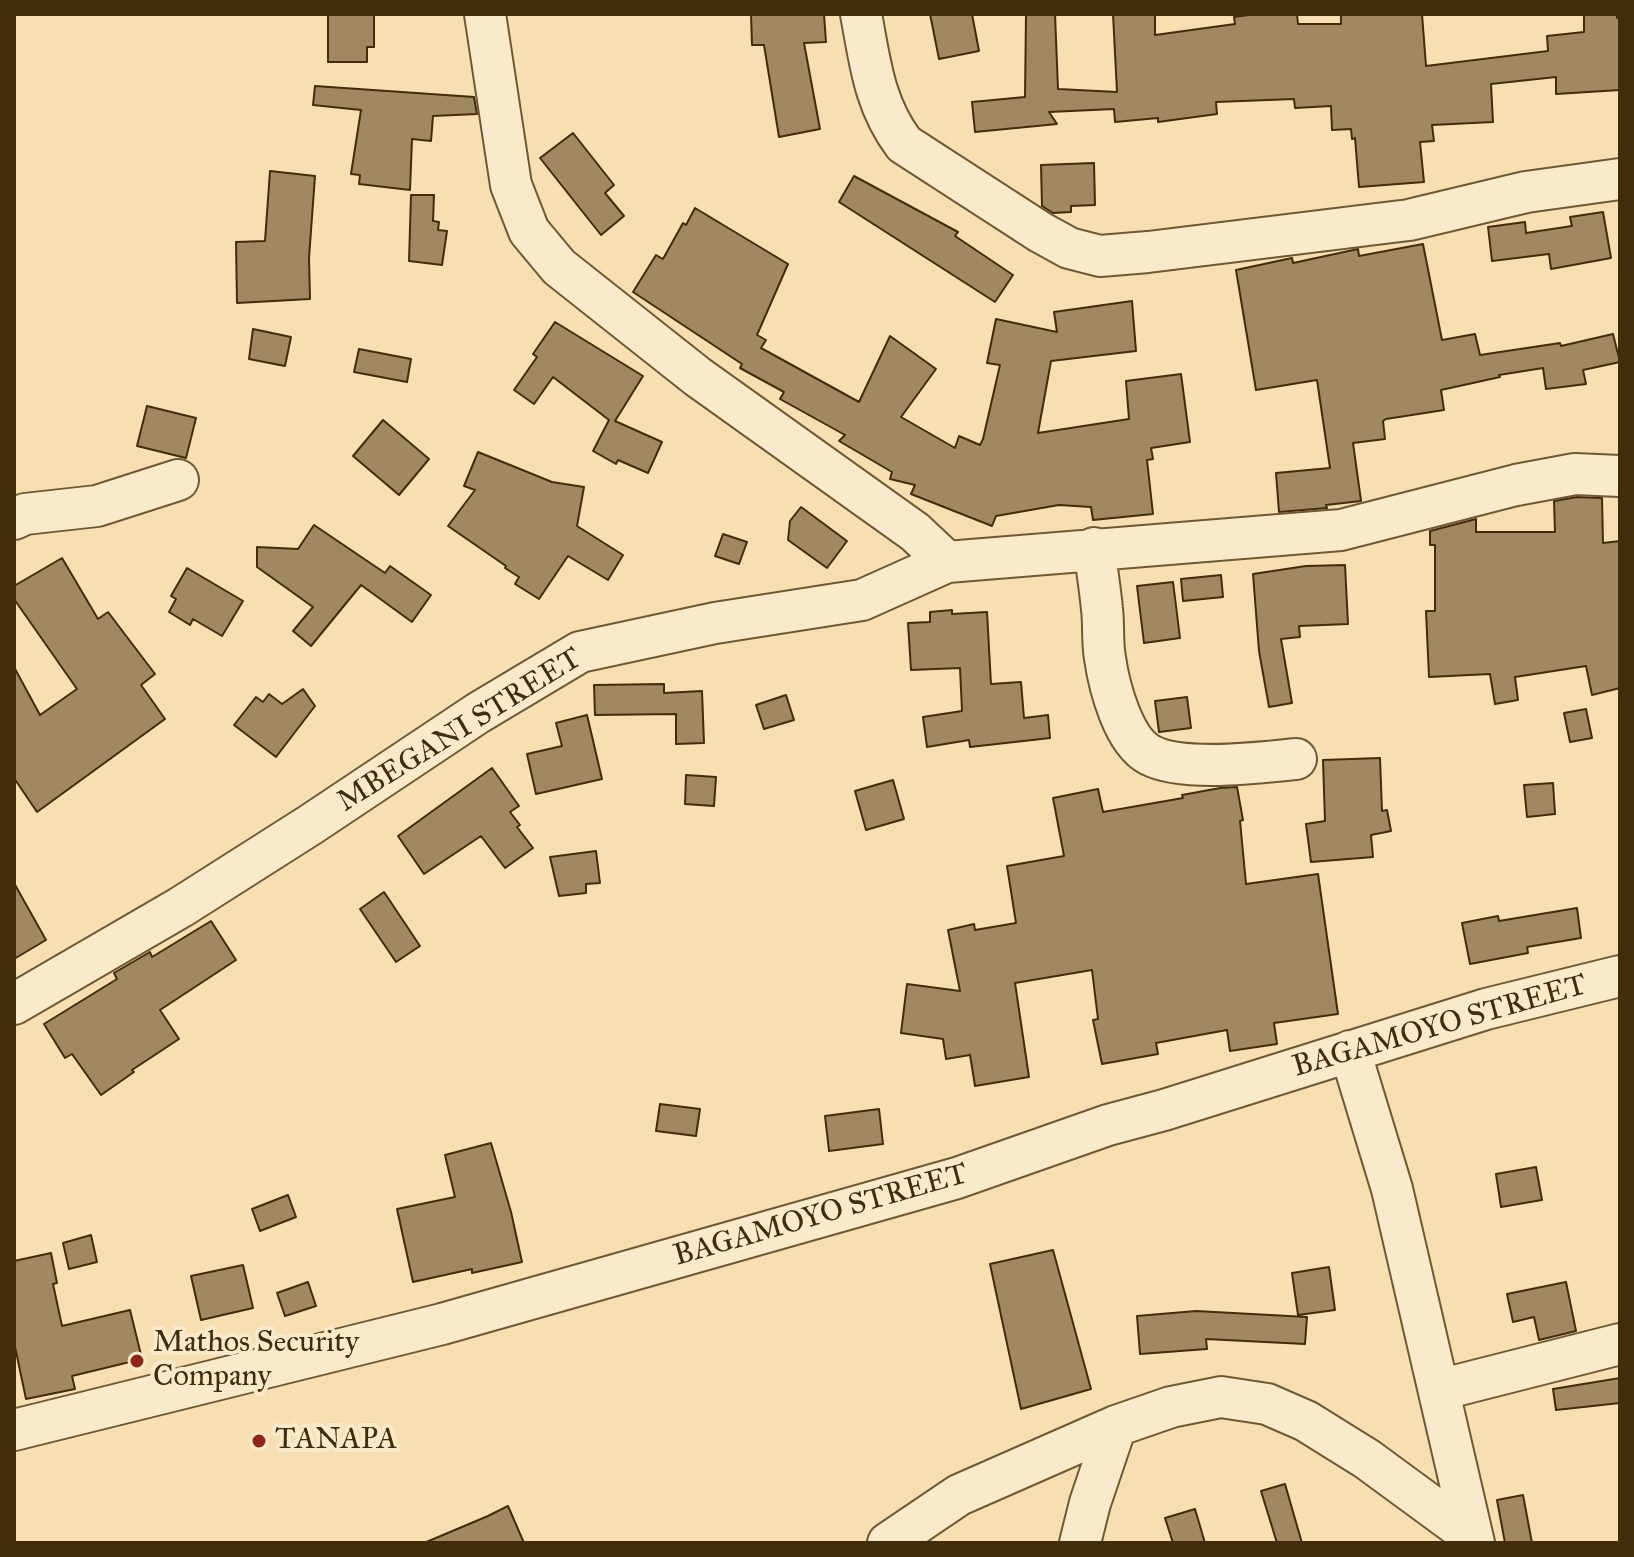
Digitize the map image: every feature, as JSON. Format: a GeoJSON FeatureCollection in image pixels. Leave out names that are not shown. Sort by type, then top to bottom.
{"type":"FeatureCollection","features":[{"type":"Feature","properties":{"kind":"street"},"geometry":{"type":"LineString","coordinates":[[485,14],[511,185],[529,231],[559,267],[698,377],[915,532],[947,562]]}},
{"type":"Feature","properties":{"kind":"street"},"geometry":{"type":"LineString","coordinates":[[861,14],[875,89],[890,126],[904,144],[1040,232],[1069,248],[1100,256],[1409,220],[1526,192],[1620,179]]}},
{"type":"Feature","properties":{"kind":"street","name":"MBEGANI STREET"},"geometry":{"type":"LineString","coordinates":[[14,1004],[181,907],[478,713],[580,652],[715,623],[862,600],[947,562],[1341,530],[1516,485],[1575,474],[1620,476]]}},
{"type":"Feature","properties":{"kind":"street"},"geometry":{"type":"LineString","coordinates":[[14,519],[25,514],[97,506],[178,480]]}},
{"type":"Feature","properties":{"kind":"street"},"geometry":{"type":"LineString","coordinates":[[1094,548],[1103,612],[1105,658],[1123,723],[1136,743],[1149,755],[1174,763],[1259,763],[1296,759]]}},
{"type":"Feature","properties":{"kind":"street","name":"BAGAMOYO STREET"},"geometry":{"type":"LineString","coordinates":[[14,1430],[488,1311],[957,1178],[1108,1125],[1486,1009],[1620,976]]}},
{"type":"Feature","properties":{"kind":"street"},"geometry":{"type":"LineString","coordinates":[[1350,1051],[1392,1189],[1473,1539]]}},
{"type":"Feature","properties":{"kind":"street"},"geometry":{"type":"LineString","coordinates":[[1439,1390],[1620,1344]]}},
{"type":"Feature","properties":{"kind":"street"},"geometry":{"type":"LineString","coordinates":[[888,1543],[959,1495],[1116,1426],[1171,1407],[1221,1397],[1267,1404],[1306,1421],[1367,1459],[1473,1539]]}},
{"type":"Feature","properties":{"kind":"street"},"geometry":{"type":"LineString","coordinates":[[1080,1543],[1116,1426]]}},
{"type":"Feature","properties":{"kind":"building"},"geometry":{"type":"Polygon","coordinates":[[[751,14],[824,14],[826,42],[804,43],[820,129],[779,137],[764,45],[752,45],[751,14]]]}},
{"type":"Feature","properties":{"kind":"building"},"geometry":{"type":"Polygon","coordinates":[[[930,14],[972,14],[979,51],[939,59],[930,14]]]}},
{"type":"Feature","properties":{"kind":"building"},"geometry":{"type":"Polygon","coordinates":[[[1026,14],[1055,14],[1058,89],[1117,92],[1113,14],[1155,14],[1155,35],[1235,24],[1234,17],[1256,14],[1297,14],[1298,24],[1341,24],[1341,15],[1422,14],[1426,66],[1548,51],[1547,36],[1584,32],[1584,14],[1617,14],[1620,18],[1620,90],[1556,94],[1556,77],[1491,84],[1493,122],[1432,125],[1434,141],[1420,142],[1424,182],[1359,187],[1355,138],[1352,139],[1351,129],[1332,130],[1331,106],[1295,108],[1294,99],[1216,102],[1217,114],[1158,122],[1158,118],[1115,122],[1114,109],[1049,112],[1057,124],[975,132],[972,102],[1025,97],[1026,14]]]}},
{"type":"Feature","properties":{"kind":"building"},"geometry":{"type":"Polygon","coordinates":[[[328,15],[374,15],[374,47],[367,47],[367,62],[328,62],[328,15]]]}},
{"type":"Feature","properties":{"kind":"building"},"geometry":{"type":"Polygon","coordinates":[[[315,86],[474,97],[477,114],[433,116],[431,141],[412,139],[410,190],[359,184],[360,175],[351,174],[361,110],[313,105],[315,86]]]}},
{"type":"Feature","properties":{"kind":"building"},"geometry":{"type":"Polygon","coordinates":[[[573,133],[614,185],[605,193],[624,216],[601,235],[540,158],[573,133]]]}},
{"type":"Feature","properties":{"kind":"building"},"geometry":{"type":"Polygon","coordinates":[[[1094,163],[1095,205],[1071,206],[1071,212],[1053,213],[1042,206],[1041,165],[1094,163]]]}},
{"type":"Feature","properties":{"kind":"building"},"geometry":{"type":"Polygon","coordinates":[[[270,171],[315,176],[309,258],[310,299],[237,303],[236,242],[265,241],[270,171]]]}},
{"type":"Feature","properties":{"kind":"building"},"geometry":{"type":"Polygon","coordinates":[[[854,176],[958,232],[955,236],[1013,275],[995,302],[839,202],[854,176]]]}},
{"type":"Feature","properties":{"kind":"building"},"geometry":{"type":"Polygon","coordinates":[[[411,195],[434,195],[433,221],[439,222],[438,230],[447,231],[442,265],[409,261],[411,195]]]}},
{"type":"Feature","properties":{"kind":"building"},"geometry":{"type":"Polygon","coordinates":[[[695,208],[788,264],[757,335],[766,340],[761,348],[859,402],[890,336],[936,369],[901,417],[955,448],[959,436],[980,445],[983,439],[1000,365],[987,363],[996,319],[1057,332],[1054,312],[1132,301],[1136,351],[1051,361],[1038,433],[1129,419],[1126,381],[1181,374],[1190,442],[1151,448],[1153,459],[1147,460],[1153,514],[1093,520],[1091,507],[1059,505],[996,516],[992,526],[911,494],[915,485],[890,479],[892,472],[839,441],[845,435],[780,399],[784,392],[740,368],[742,364],[633,292],[656,255],[663,259],[695,208]]]}},
{"type":"Feature","properties":{"kind":"building"},"geometry":{"type":"Polygon","coordinates":[[[1603,212],[1611,258],[1551,269],[1549,254],[1492,261],[1488,227],[1525,222],[1526,233],[1572,226],[1570,217],[1603,212]]]}},
{"type":"Feature","properties":{"kind":"building"},"geometry":{"type":"Polygon","coordinates":[[[1423,244],[1442,340],[1475,334],[1480,355],[1560,343],[1561,346],[1613,334],[1620,362],[1583,370],[1586,384],[1546,389],[1543,368],[1499,375],[1441,390],[1444,410],[1386,419],[1383,421],[1385,439],[1353,443],[1361,501],[1326,505],[1327,508],[1279,512],[1276,473],[1330,468],[1317,380],[1256,390],[1236,270],[1292,258],[1293,263],[1358,249],[1359,256],[1423,244]]]}},
{"type":"Feature","properties":{"kind":"building"},"geometry":{"type":"Polygon","coordinates":[[[555,322],[643,376],[615,421],[662,442],[648,473],[618,460],[616,464],[593,451],[609,420],[553,377],[534,404],[514,390],[537,357],[533,354],[555,322]]]}},
{"type":"Feature","properties":{"kind":"building"},"geometry":{"type":"Polygon","coordinates":[[[253,329],[291,337],[285,366],[249,359],[253,329]]]}},
{"type":"Feature","properties":{"kind":"building"},"geometry":{"type":"Polygon","coordinates":[[[359,349],[411,359],[407,382],[354,372],[359,349]]]}},
{"type":"Feature","properties":{"kind":"building"},"geometry":{"type":"Polygon","coordinates":[[[147,406],[196,418],[186,458],[137,446],[147,406]]]}},
{"type":"Feature","properties":{"kind":"building"},"geometry":{"type":"Polygon","coordinates":[[[383,420],[429,459],[399,495],[353,456],[383,420]]]}},
{"type":"Feature","properties":{"kind":"building"},"geometry":{"type":"Polygon","coordinates":[[[478,452],[552,482],[584,487],[577,526],[623,555],[608,580],[568,556],[539,599],[515,584],[519,577],[506,566],[448,526],[475,490],[464,486],[478,452]]]}},
{"type":"Feature","properties":{"kind":"building"},"geometry":{"type":"Polygon","coordinates":[[[1577,497],[1602,498],[1603,543],[1620,541],[1620,688],[1592,695],[1586,666],[1515,677],[1518,700],[1495,704],[1490,674],[1429,677],[1426,611],[1435,611],[1435,545],[1430,545],[1430,531],[1476,519],[1476,532],[1555,532],[1554,501],[1577,497]]]}},
{"type":"Feature","properties":{"kind":"building"},"geometry":{"type":"Polygon","coordinates":[[[801,507],[847,541],[827,568],[788,540],[790,521],[801,507]]]}},
{"type":"Feature","properties":{"kind":"building"},"geometry":{"type":"Polygon","coordinates":[[[314,525],[385,573],[390,566],[431,595],[412,622],[361,585],[311,646],[293,631],[313,607],[257,567],[257,547],[298,549],[314,525]]]}},
{"type":"Feature","properties":{"kind":"building"},"geometry":{"type":"Polygon","coordinates":[[[723,534],[747,542],[739,564],[715,556],[723,534]]]}},
{"type":"Feature","properties":{"kind":"building"},"geometry":{"type":"Polygon","coordinates":[[[62,558],[98,619],[108,612],[155,674],[141,685],[165,719],[37,812],[14,778],[14,667],[40,715],[77,689],[14,599],[14,586],[62,558]]]}},
{"type":"Feature","properties":{"kind":"building"},"geometry":{"type":"Polygon","coordinates":[[[1345,565],[1348,624],[1299,626],[1300,637],[1281,639],[1292,703],[1269,707],[1259,651],[1253,574],[1306,566],[1345,565]]]}},
{"type":"Feature","properties":{"kind":"building"},"geometry":{"type":"Polygon","coordinates":[[[187,568],[243,601],[222,636],[193,619],[190,625],[169,612],[176,599],[171,596],[187,568]]]}},
{"type":"Feature","properties":{"kind":"building"},"geometry":{"type":"Polygon","coordinates":[[[1221,575],[1223,597],[1183,601],[1181,579],[1221,575]]]}},
{"type":"Feature","properties":{"kind":"building"},"geometry":{"type":"Polygon","coordinates":[[[1173,582],[1180,638],[1144,643],[1137,586],[1173,582]]]}},
{"type":"Feature","properties":{"kind":"building"},"geometry":{"type":"Polygon","coordinates":[[[952,610],[952,614],[987,612],[991,684],[1021,682],[1024,718],[1048,715],[1050,738],[970,747],[969,740],[927,747],[923,717],[962,711],[960,668],[911,670],[908,623],[930,622],[930,612],[952,610]]]}},
{"type":"Feature","properties":{"kind":"building"},"geometry":{"type":"Polygon","coordinates":[[[664,684],[664,693],[702,691],[704,743],[676,744],[676,714],[595,715],[594,685],[664,684]]]}},
{"type":"Feature","properties":{"kind":"building"},"geometry":{"type":"Polygon","coordinates":[[[303,689],[315,706],[276,757],[234,725],[256,697],[263,702],[269,694],[282,704],[303,689]]]}},
{"type":"Feature","properties":{"kind":"building"},"geometry":{"type":"Polygon","coordinates":[[[786,695],[794,720],[764,729],[756,705],[786,695]]]}},
{"type":"Feature","properties":{"kind":"building"},"geometry":{"type":"Polygon","coordinates":[[[1187,697],[1191,728],[1159,732],[1155,701],[1187,697]]]}},
{"type":"Feature","properties":{"kind":"building"},"geometry":{"type":"Polygon","coordinates":[[[1586,709],[1592,738],[1570,742],[1564,713],[1586,709]]]}},
{"type":"Feature","properties":{"kind":"building"},"geometry":{"type":"Polygon","coordinates":[[[587,715],[602,779],[536,794],[527,754],[562,746],[556,723],[587,715]]]}},
{"type":"Feature","properties":{"kind":"building"},"geometry":{"type":"Polygon","coordinates":[[[1380,758],[1382,811],[1387,810],[1391,831],[1371,835],[1373,857],[1311,862],[1306,824],[1325,821],[1323,760],[1380,758]]]}},
{"type":"Feature","properties":{"kind":"building"},"geometry":{"type":"Polygon","coordinates":[[[492,768],[519,806],[510,812],[533,848],[505,868],[481,836],[424,874],[398,836],[492,768]]]}},
{"type":"Feature","properties":{"kind":"building"},"geometry":{"type":"Polygon","coordinates":[[[686,775],[716,777],[714,806],[685,804],[686,775]]]}},
{"type":"Feature","properties":{"kind":"building"},"geometry":{"type":"Polygon","coordinates":[[[893,780],[904,819],[866,830],[855,791],[893,780]]]}},
{"type":"Feature","properties":{"kind":"building"},"geometry":{"type":"Polygon","coordinates":[[[1553,783],[1555,814],[1527,817],[1524,785],[1553,783]]]}},
{"type":"Feature","properties":{"kind":"building"},"geometry":{"type":"Polygon","coordinates":[[[1237,787],[1243,820],[1240,821],[1246,884],[1318,874],[1338,1014],[1274,1023],[1277,1044],[1230,1051],[1227,1030],[1156,1043],[1158,1054],[1102,1064],[1093,1020],[1098,1019],[1092,970],[1015,983],[1029,1077],[975,1086],[970,1055],[946,1059],[943,1039],[901,1033],[907,984],[960,991],[948,930],[974,924],[975,930],[1016,923],[1007,866],[1064,856],[1053,798],[1098,789],[1103,812],[1237,787]]]}},
{"type":"Feature","properties":{"kind":"building"},"geometry":{"type":"Polygon","coordinates":[[[596,851],[600,883],[586,884],[586,893],[559,896],[550,857],[596,851]]]}},
{"type":"Feature","properties":{"kind":"building"},"geometry":{"type":"Polygon","coordinates":[[[14,883],[46,940],[14,959],[14,883]]]}},
{"type":"Feature","properties":{"kind":"building"},"geometry":{"type":"Polygon","coordinates":[[[384,892],[420,946],[396,962],[360,909],[384,892]]]}},
{"type":"Feature","properties":{"kind":"building"},"geometry":{"type":"Polygon","coordinates":[[[1577,908],[1581,938],[1527,947],[1528,953],[1470,964],[1462,923],[1498,916],[1499,921],[1577,908]]]}},
{"type":"Feature","properties":{"kind":"building"},"geometry":{"type":"Polygon","coordinates":[[[211,921],[236,960],[160,1010],[179,1039],[101,1095],[72,1054],[65,1058],[44,1024],[117,979],[114,973],[150,952],[152,957],[211,921]]]}},
{"type":"Feature","properties":{"kind":"building"},"geometry":{"type":"Polygon","coordinates":[[[660,1104],[700,1109],[696,1136],[656,1131],[660,1104]]]}},
{"type":"Feature","properties":{"kind":"building"},"geometry":{"type":"Polygon","coordinates":[[[879,1109],[883,1144],[829,1151],[825,1116],[879,1109]]]}},
{"type":"Feature","properties":{"kind":"building"},"geometry":{"type":"Polygon","coordinates":[[[491,1143],[522,1262],[413,1282],[397,1209],[455,1197],[445,1155],[491,1143]]]}},
{"type":"Feature","properties":{"kind":"building"},"geometry":{"type":"Polygon","coordinates":[[[1536,1167],[1542,1200],[1501,1207],[1496,1174],[1536,1167]]]}},
{"type":"Feature","properties":{"kind":"building"},"geometry":{"type":"Polygon","coordinates":[[[288,1195],[296,1217],[260,1231],[252,1209],[288,1195]]]}},
{"type":"Feature","properties":{"kind":"building"},"geometry":{"type":"Polygon","coordinates":[[[91,1235],[97,1262],[69,1269],[63,1243],[91,1235]]]}},
{"type":"Feature","properties":{"kind":"building"},"geometry":{"type":"Polygon","coordinates":[[[1053,1250],[1091,1389],[1021,1409],[990,1264],[1053,1250]]]}},
{"type":"Feature","properties":{"kind":"building"},"geometry":{"type":"Polygon","coordinates":[[[51,1253],[57,1283],[53,1284],[62,1326],[130,1310],[142,1359],[72,1376],[75,1389],[26,1399],[14,1342],[14,1261],[51,1253]]]}},
{"type":"Feature","properties":{"kind":"building"},"geometry":{"type":"Polygon","coordinates":[[[243,1265],[253,1308],[201,1320],[191,1276],[243,1265]]]}},
{"type":"Feature","properties":{"kind":"building"},"geometry":{"type":"Polygon","coordinates":[[[1329,1267],[1335,1310],[1298,1315],[1292,1273],[1329,1267]]]}},
{"type":"Feature","properties":{"kind":"building"},"geometry":{"type":"Polygon","coordinates":[[[308,1282],[316,1306],[285,1316],[277,1293],[308,1282]]]}},
{"type":"Feature","properties":{"kind":"building"},"geometry":{"type":"Polygon","coordinates":[[[1566,1282],[1576,1331],[1539,1340],[1534,1317],[1513,1322],[1507,1294],[1566,1282]]]}},
{"type":"Feature","properties":{"kind":"building"},"geometry":{"type":"Polygon","coordinates":[[[1196,1311],[1307,1317],[1305,1344],[1206,1339],[1207,1349],[1140,1354],[1137,1316],[1196,1311]]]}},
{"type":"Feature","properties":{"kind":"building"},"geometry":{"type":"Polygon","coordinates":[[[1620,1378],[1620,1403],[1556,1410],[1553,1389],[1620,1378]]]}},
{"type":"Feature","properties":{"kind":"building"},"geometry":{"type":"Polygon","coordinates":[[[1285,1484],[1302,1543],[1277,1543],[1261,1491],[1285,1484]]]}},
{"type":"Feature","properties":{"kind":"building"},"geometry":{"type":"Polygon","coordinates":[[[1523,1495],[1532,1543],[1505,1543],[1497,1500],[1523,1495]]]}},
{"type":"Feature","properties":{"kind":"building"},"geometry":{"type":"Polygon","coordinates":[[[508,1506],[524,1543],[424,1543],[488,1516],[508,1506]]]}},
{"type":"Feature","properties":{"kind":"building"},"geometry":{"type":"Polygon","coordinates":[[[1195,1509],[1205,1543],[1173,1543],[1165,1518],[1195,1509]]]}},
{"type":"Feature","properties":{"kind":"place","name":"Mathos Security Company"},"geometry":{"type":"Point","coordinates":[137,1361]}},
{"type":"Feature","properties":{"kind":"place","name":"TANAPA"},"geometry":{"type":"Point","coordinates":[259,1441]}}]}
